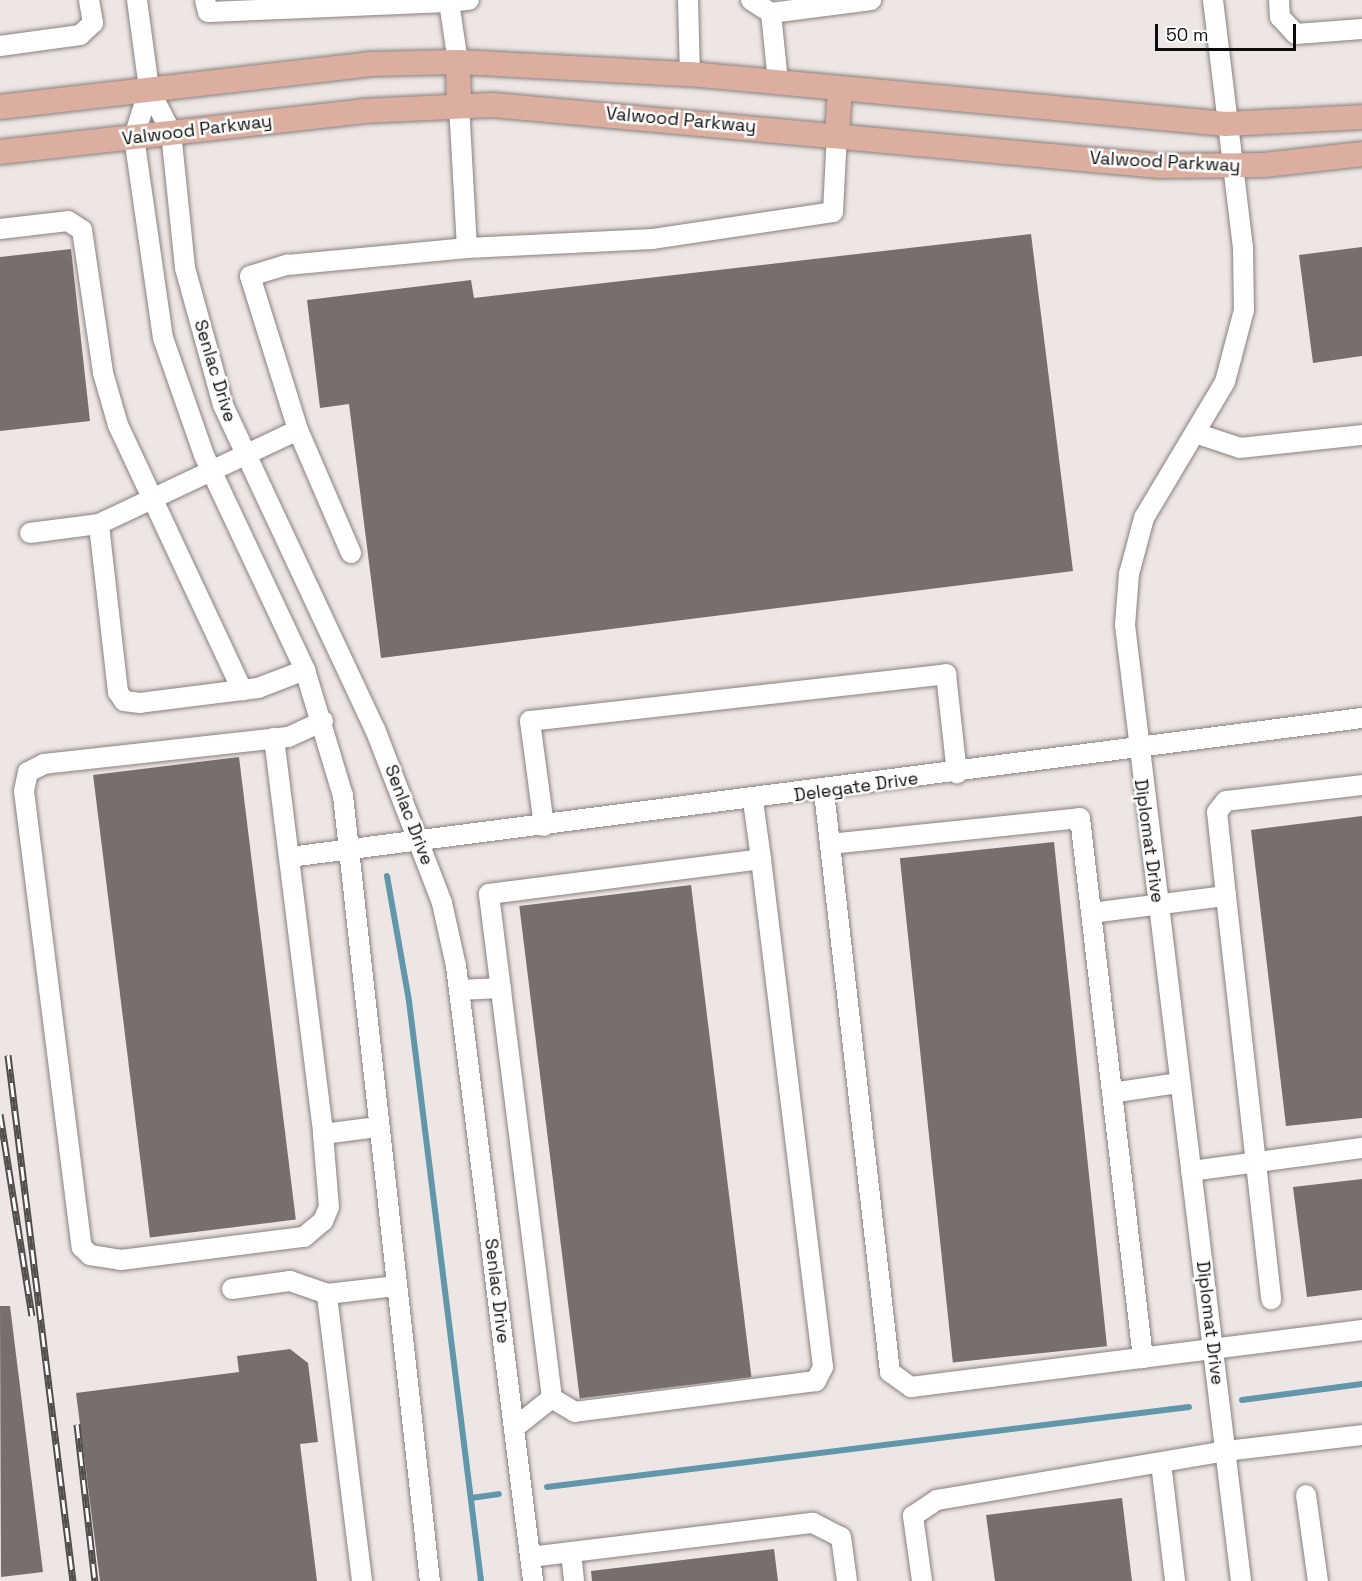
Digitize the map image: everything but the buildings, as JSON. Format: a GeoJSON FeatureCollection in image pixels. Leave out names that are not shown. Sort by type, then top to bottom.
{"type":"FeatureCollection","features":[{"type":"Feature","properties":{"kind":"main road"},"geometry":{"type":"LineString","coordinates":[[458,62],[459,105]]}},
{"type":"Feature","properties":{"kind":"main road"},"geometry":{"type":"LineString","coordinates":[[0,107],[370,64],[458,62],[690,74],[1226,124],[1362,117]]}},
{"type":"Feature","properties":{"kind":"main road"},"geometry":{"type":"LineString","coordinates":[[837,134],[840,89]]}},
{"type":"Feature","properties":{"kind":"main road","name":"Valwood Parkway"},"geometry":{"type":"LineString","coordinates":[[0,152],[171,132],[459,105],[837,134],[1159,166],[1231,167],[1362,154]]}},
{"type":"Feature","properties":{"kind":"street"},"geometry":{"type":"LineString","coordinates":[[0,46],[80,35],[93,23],[89,0]]}},
{"type":"Feature","properties":{"kind":"street","name":"Senlac Drive"},"geometry":{"type":"LineString","coordinates":[[137,0],[149,89],[171,132],[185,268],[207,357],[243,456],[375,729],[421,843],[442,903],[459,990],[533,1581]]}},
{"type":"Feature","properties":{"kind":"street"},"geometry":{"type":"LineString","coordinates":[[205,0],[208,12],[469,0]]}},
{"type":"Feature","properties":{"kind":"street"},"geometry":{"type":"LineString","coordinates":[[688,0],[690,74]]}},
{"type":"Feature","properties":{"kind":"street"},"geometry":{"type":"LineString","coordinates":[[751,0],[771,13],[871,0]]}},
{"type":"Feature","properties":{"kind":"street","name":"Diplomat Drive"},"geometry":{"type":"LineString","coordinates":[[1213,0],[1231,167],[1244,255],[1244,309],[1225,382],[1151,503],[1129,574],[1125,625],[1136,745],[1241,1581]]}},
{"type":"Feature","properties":{"kind":"street"},"geometry":{"type":"LineString","coordinates":[[1279,0],[1280,17],[1296,34],[1362,29]]}},
{"type":"Feature","properties":{"kind":"street"},"geometry":{"type":"LineString","coordinates":[[449,2],[458,62]]}},
{"type":"Feature","properties":{"kind":"street"},"geometry":{"type":"LineString","coordinates":[[771,13],[778,82]]}},
{"type":"Feature","properties":{"kind":"street","name":"Senlac Drive"},"geometry":{"type":"LineString","coordinates":[[149,89],[134,137],[163,338],[212,472],[305,670],[323,721],[343,796],[395,1286],[430,1581]]}},
{"type":"Feature","properties":{"kind":"street"},"geometry":{"type":"LineString","coordinates":[[459,105],[467,248]]}},
{"type":"Feature","properties":{"kind":"street"},"geometry":{"type":"LineString","coordinates":[[351,553],[298,430],[250,276],[287,265],[467,248],[653,239],[833,212],[837,134]]}},
{"type":"Feature","properties":{"kind":"street"},"geometry":{"type":"LineString","coordinates":[[0,228],[68,221],[82,230],[108,390],[151,502],[242,690]]}},
{"type":"Feature","properties":{"kind":"street"},"geometry":{"type":"LineString","coordinates":[[30,533],[99,524],[151,502],[298,430]]}},
{"type":"Feature","properties":{"kind":"street"},"geometry":{"type":"LineString","coordinates":[[1195,433],[1240,448],[1362,435]]}},
{"type":"Feature","properties":{"kind":"street"},"geometry":{"type":"LineString","coordinates":[[99,524],[120,697],[140,703],[242,690],[305,670]]}},
{"type":"Feature","properties":{"kind":"street"},"geometry":{"type":"LineString","coordinates":[[544,826],[530,721],[946,674],[957,773]]}},
{"type":"Feature","properties":{"kind":"street","name":"Delegate Drive"},"geometry":{"type":"LineString","coordinates":[[290,858],[824,792],[1136,745],[1362,718]]}},
{"type":"Feature","properties":{"kind":"street"},"geometry":{"type":"LineString","coordinates":[[274,738],[330,1207],[313,1233],[121,1260],[90,1255],[82,1247],[24,790],[28,772],[44,764],[274,738],[323,721]]}},
{"type":"Feature","properties":{"kind":"street"},"geometry":{"type":"LineString","coordinates":[[1271,1299],[1216,812],[1226,801],[1362,785]]}},
{"type":"Feature","properties":{"kind":"street"},"geometry":{"type":"LineString","coordinates":[[824,792],[890,1372],[911,1387],[1362,1330]]}},
{"type":"Feature","properties":{"kind":"street"},"geometry":{"type":"LineString","coordinates":[[552,1398],[575,1412],[816,1381],[823,1367],[753,801]]}},
{"type":"Feature","properties":{"kind":"street"},"geometry":{"type":"LineString","coordinates":[[830,844],[1080,818],[1143,1358]]}},
{"type":"Feature","properties":{"kind":"street"},"geometry":{"type":"LineString","coordinates":[[552,1398],[489,894],[760,860]]}},
{"type":"Feature","properties":{"kind":"street"},"geometry":{"type":"LineString","coordinates":[[1091,914],[1226,896]]}},
{"type":"Feature","properties":{"kind":"street"},"geometry":{"type":"LineString","coordinates":[[459,990],[501,988]]}},
{"type":"Feature","properties":{"kind":"street"},"geometry":{"type":"LineString","coordinates":[[1112,1093],[1179,1083]]}},
{"type":"Feature","properties":{"kind":"street"},"geometry":{"type":"LineString","coordinates":[[323,1134],[378,1127]]}},
{"type":"Feature","properties":{"kind":"street"},"geometry":{"type":"LineString","coordinates":[[1191,1171],[1362,1148]]}},
{"type":"Feature","properties":{"kind":"street"},"geometry":{"type":"LineString","coordinates":[[231,1289],[290,1281],[327,1294],[395,1286]]}},
{"type":"Feature","properties":{"kind":"street"},"geometry":{"type":"LineString","coordinates":[[327,1294],[362,1581]]}},
{"type":"Feature","properties":{"kind":"street"},"geometry":{"type":"LineString","coordinates":[[514,1428],[552,1398]]}},
{"type":"Feature","properties":{"kind":"street"},"geometry":{"type":"LineString","coordinates":[[922,1581],[913,1516],[937,1500],[1226,1450],[1362,1435]]}},
{"type":"Feature","properties":{"kind":"street"},"geometry":{"type":"LineString","coordinates":[[1161,1463],[1175,1581]]}},
{"type":"Feature","properties":{"kind":"street"},"geometry":{"type":"LineString","coordinates":[[1306,1495],[1318,1581]]}},
{"type":"Feature","properties":{"kind":"street"},"geometry":{"type":"LineString","coordinates":[[530,1557],[813,1523],[841,1537],[847,1581]]}},
{"type":"Feature","properties":{"kind":"street"},"geometry":{"type":"LineString","coordinates":[[571,1552],[574,1581]]}},
{"type":"Feature","properties":{"kind":"waterway"},"geometry":{"type":"LineString","coordinates":[[387,876],[409,1001],[481,1581]]}},
{"type":"Feature","properties":{"kind":"waterway"},"geometry":{"type":"LineString","coordinates":[[1242,1400],[1362,1384]]}},
{"type":"Feature","properties":{"kind":"waterway"},"geometry":{"type":"LineString","coordinates":[[547,1487],[1189,1407]]}},
{"type":"Feature","properties":{"kind":"waterway"},"geometry":{"type":"LineString","coordinates":[[471,1498],[499,1494]]}},
{"type":"Feature","properties":{"kind":"railway"},"geometry":{"type":"LineString","coordinates":[[8,1055],[73,1581]]}},
{"type":"Feature","properties":{"kind":"railway"},"geometry":{"type":"LineString","coordinates":[[0,1114],[32,1315]]}},
{"type":"Feature","properties":{"kind":"railway"},"geometry":{"type":"LineString","coordinates":[[77,1424],[95,1581]]}}]}
